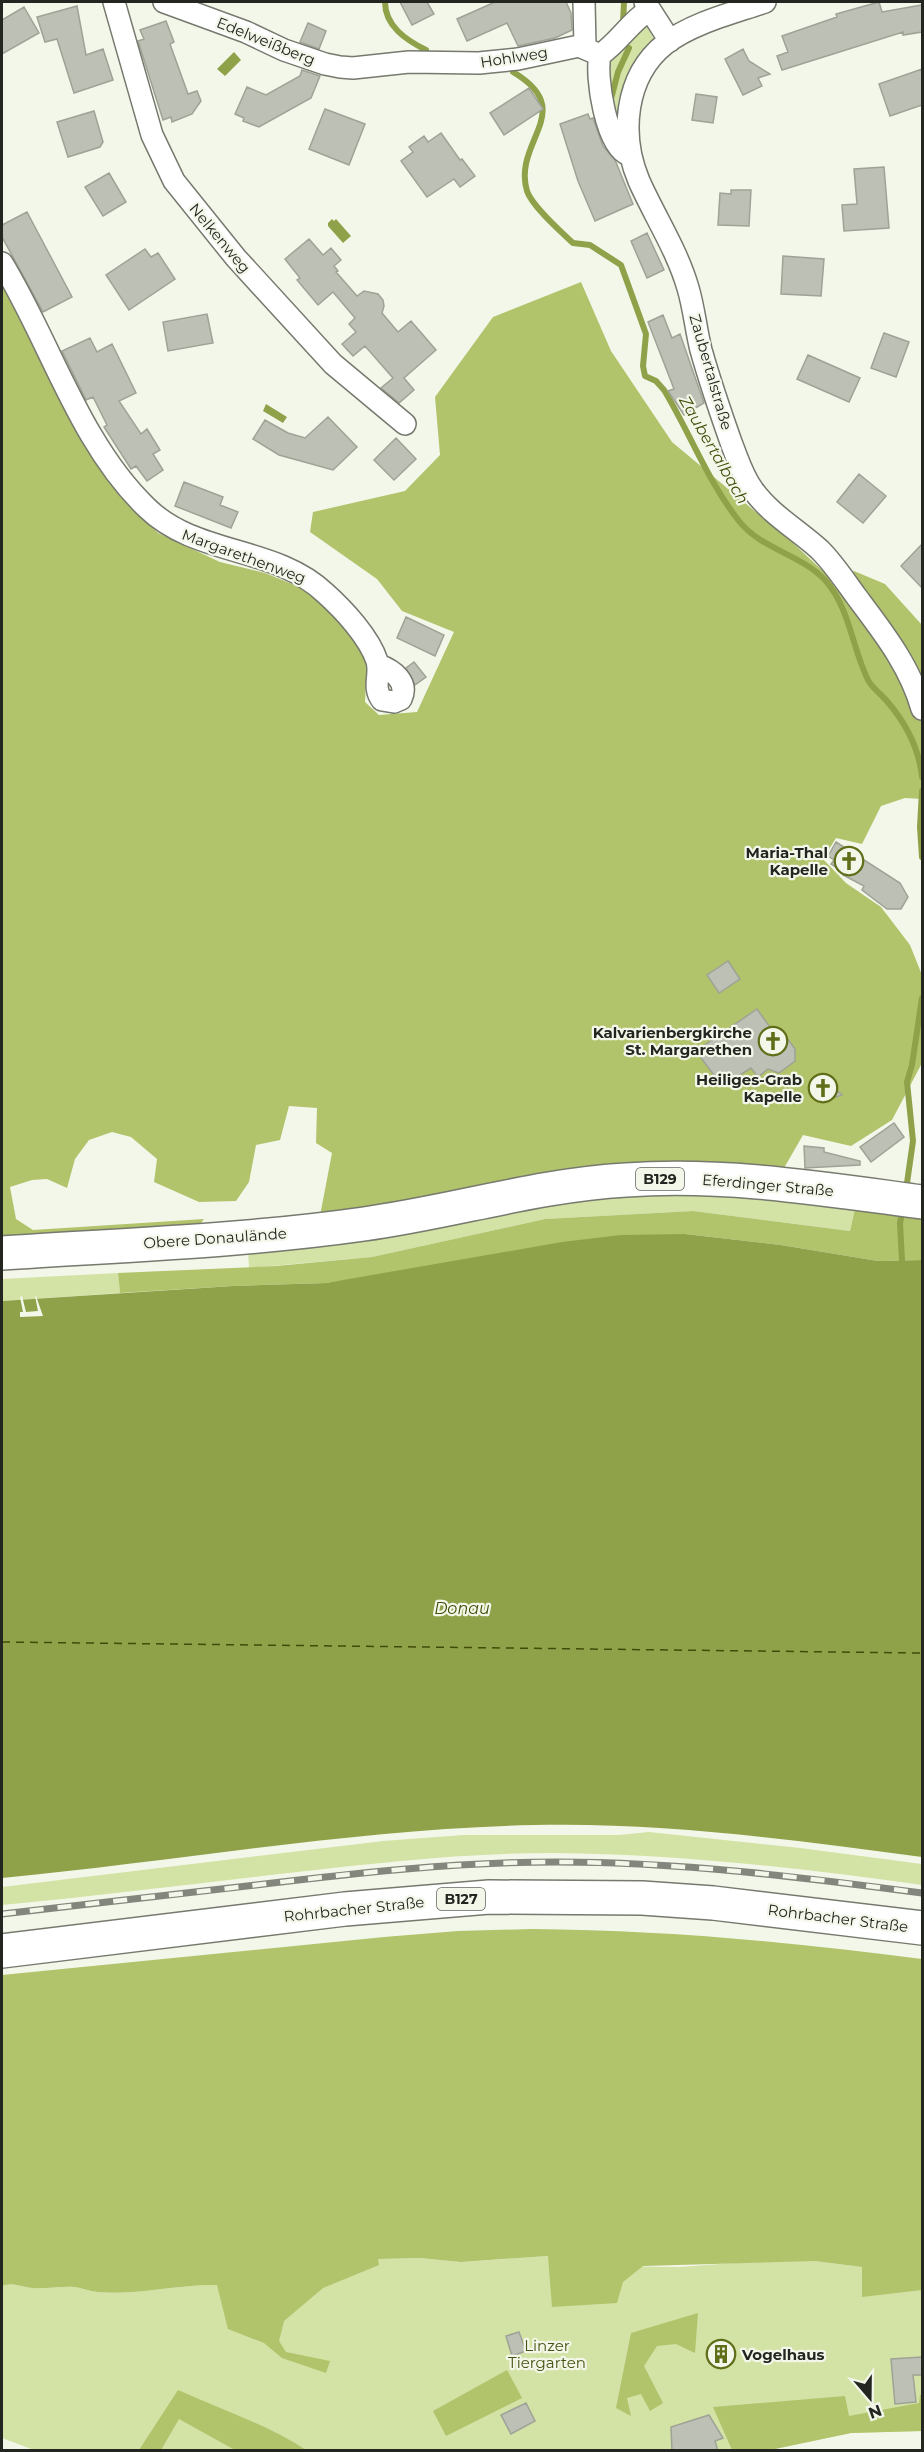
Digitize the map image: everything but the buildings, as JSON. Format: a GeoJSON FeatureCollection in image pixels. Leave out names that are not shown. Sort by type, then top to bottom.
{"type":"FeatureCollection","features":[{"type":"Feature","properties":{"kind":"main road","name":"Eferdinger Straße"},"geometry":{"type":"LineString","coordinates":[[428,1212],[550,1188],[624,1180],[659,1179],[766,1182],[910,1200]]}},
{"type":"Feature","properties":{"kind":"main road","name":"Obere Donaulände"},"geometry":{"type":"LineString","coordinates":[[2,1253],[285,1233],[367,1224],[428,1212]]}},
{"type":"Feature","properties":{"kind":"main road","name":"Rohrbacher Straße"},"geometry":{"type":"LineString","coordinates":[[2,1952],[345,1909],[489,1898],[631,1898],[702,1902],[922,1928]]}},
{"type":"Feature","properties":{"kind":"street","name":"Nelkenweg"},"geometry":{"type":"LineString","coordinates":[[114,2],[152,135],[174,181],[244,267],[333,364],[405,424]]}},
{"type":"Feature","properties":{"kind":"street","name":"Edelweißberg"},"geometry":{"type":"LineString","coordinates":[[164,2],[325,64],[353,68],[409,62],[443,62]]}},
{"type":"Feature","properties":{"kind":"street"},"geometry":{"type":"LineString","coordinates":[[584,2],[605,112],[618,148],[631,156]]}},
{"type":"Feature","properties":{"kind":"street","name":"Zaubertalstraße"},"geometry":{"type":"LineString","coordinates":[[765,2],[705,24],[670,41],[648,63],[634,91],[627,122],[631,156],[639,181],[687,286],[706,366],[747,481],[761,501],[809,541],[834,567],[900,657],[914,683],[922,709]]}},
{"type":"Feature","properties":{"kind":"street"},"geometry":{"type":"LineString","coordinates":[[592,51],[647,6],[670,41]]}},
{"type":"Feature","properties":{"kind":"street","name":"Hohlweg"},"geometry":{"type":"LineString","coordinates":[[443,62],[501,61],[572,46],[592,51]]}},
{"type":"Feature","properties":{"kind":"street","name":"Margarethenweg"},"geometry":{"type":"LineString","coordinates":[[2,263],[73,401],[113,468],[133,494],[174,530],[260,559],[313,582],[360,633],[378,664]]}},
{"type":"Feature","properties":{"kind":"green space"},"geometry":{"type":"Polygon","coordinates":[[[642,18],[655,41],[631,70],[620,97],[616,126],[606,77],[611,59],[642,18]]]}},
{"type":"Feature","properties":{"kind":"green space"},"geometry":{"type":"Polygon","coordinates":[[[722,1190],[855,1209],[850,1231],[693,1211],[545,1219],[372,1257],[249,1268],[248,1250],[600,1194],[722,1190]]]}},
{"type":"Feature","properties":{"kind":"green space"},"geometry":{"type":"Polygon","coordinates":[[[118,1273],[120,1293],[2,1301],[2,1279],[118,1273]]]}},
{"type":"Feature","properties":{"kind":"green space"},"geometry":{"type":"Polygon","coordinates":[[[649,1832],[922,1864],[922,1885],[692,1859],[519,1853],[387,1862],[2,1905],[2,1887],[383,1841],[464,1835],[619,1835],[649,1832]]]}},
{"type":"Feature","properties":{"kind":"green space","name":"Linzer Tiergarten"},"geometry":{"type":"Polygon","coordinates":[[[922,2219],[922,2431],[851,2433],[770,2450],[34,2450],[2,2438],[2,2286],[6,2285],[38,2288],[74,2287],[112,2293],[217,2285],[377,2259],[420,2258],[461,2262],[564,2255],[602,2266],[679,2267],[762,2261],[814,2261],[862,2267],[922,2219]]]}},
{"type":"Feature","properties":{"kind":"shaded area"},"geometry":{"type":"Polygon","coordinates":[[[2,282],[69,411],[123,498],[158,533],[220,562],[265,573],[314,593],[346,630],[367,661],[365,702],[379,715],[417,712],[454,632],[402,611],[377,579],[310,532],[313,512],[405,491],[440,455],[435,397],[493,317],[581,282],[611,351],[672,442],[793,543],[825,573],[835,587],[854,571],[885,584],[922,625],[922,799],[905,798],[881,806],[862,844],[836,838],[823,859],[846,883],[881,907],[910,945],[922,975],[922,1063],[892,1120],[851,1146],[803,1135],[784,1168],[701,1164],[319,1221],[332,1153],[316,1143],[317,1108],[289,1106],[280,1140],[256,1145],[249,1182],[236,1201],[199,1202],[154,1182],[157,1159],[131,1137],[112,1132],[89,1140],[75,1159],[67,1188],[47,1179],[32,1180],[10,1187],[16,1219],[33,1230],[204,1219],[194,1232],[2,1238],[2,282]]]}},
{"type":"Feature","properties":{"kind":"shaded area"},"geometry":{"type":"Polygon","coordinates":[[[855,1209],[922,1219],[922,1260],[878,1261],[781,1245],[685,1234],[326,1283],[120,1293],[118,1273],[276,1266],[372,1257],[545,1219],[693,1211],[850,1231],[855,1209]]]}},
{"type":"Feature","properties":{"kind":"shaded area"},"geometry":{"type":"Polygon","coordinates":[[[532,1929],[727,1938],[922,1959],[922,2290],[862,2297],[862,2267],[814,2261],[643,2266],[623,2282],[617,2303],[552,2307],[548,2256],[461,2262],[420,2258],[378,2259],[379,2265],[323,2288],[284,2321],[279,2341],[286,2352],[330,2361],[326,2373],[282,2358],[264,2343],[228,2329],[217,2285],[112,2293],[74,2287],[2,2286],[2,1975],[384,1937],[458,1931],[532,1929]]]}},
{"type":"Feature","properties":{"kind":"shaded area"},"geometry":{"type":"Polygon","coordinates":[[[698,2313],[695,2353],[676,2344],[657,2346],[644,2366],[663,2403],[650,2411],[641,2394],[627,2398],[631,2416],[616,2408],[631,2333],[698,2313]]]}},
{"type":"Feature","properties":{"kind":"shaded area"},"geometry":{"type":"Polygon","coordinates":[[[507,2370],[522,2398],[446,2436],[433,2411],[507,2370]]]}},
{"type":"Feature","properties":{"kind":"shaded area"},"geometry":{"type":"Polygon","coordinates":[[[178,2390],[260,2425],[306,2450],[235,2450],[179,2419],[161,2450],[139,2450],[178,2390]]]}},
{"type":"Feature","properties":{"kind":"shaded area"},"geometry":{"type":"Polygon","coordinates":[[[920,2395],[922,2395],[922,2431],[851,2433],[770,2450],[732,2450],[713,2407],[845,2396],[849,2416],[919,2403],[920,2395]]]}},
{"type":"Feature","properties":{"kind":"water"},"geometry":{"type":"Polygon","coordinates":[[[234,52],[241,60],[225,76],[217,69],[234,52]]]}},
{"type":"Feature","properties":{"kind":"water"},"geometry":{"type":"Polygon","coordinates":[[[332,219],[334,221],[336,219],[351,236],[343,243],[328,226],[332,219]]]}},
{"type":"Feature","properties":{"kind":"water"},"geometry":{"type":"Polygon","coordinates":[[[266,404],[287,417],[283,423],[263,411],[266,404]]]}},
{"type":"Feature","properties":{"kind":"water","name":"Donau"},"geometry":{"type":"Polygon","coordinates":[[[685,1234],[781,1245],[878,1261],[922,1260],[922,1857],[680,1829],[534,1825],[334,1839],[2,1878],[2,1301],[233,1286],[326,1283],[562,1242],[621,1235],[685,1234]]]}},
{"type":"Feature","properties":{"kind":"pier"},"geometry":{"type":"Polygon","coordinates":[[[22,1296],[26,1312],[38,1311],[36,1296],[43,1316],[20,1317],[20,1312],[23,1312],[20,1297],[22,1296]]]}},
{"type":"Feature","properties":{"kind":"waterway","name":"Zaubertalbach"},"geometry":{"type":"LineString","coordinates":[[385,2],[389,18],[398,31],[411,42],[426,50]]}},
{"type":"Feature","properties":{"kind":"waterway"},"geometry":{"type":"LineString","coordinates":[[623,23],[624,2]]}},
{"type":"Feature","properties":{"kind":"waterway"},"geometry":{"type":"LineString","coordinates":[[611,99],[618,72],[629,48]]}},
{"type":"Feature","properties":{"kind":"waterway","name":"Zaubertalbach"},"geometry":{"type":"LineString","coordinates":[[513,72],[532,86],[541,100],[542,114],[525,173],[527,191],[534,204],[573,243],[590,245],[621,265],[646,334],[643,366],[645,376],[656,381],[664,390],[718,490],[739,521],[758,538],[815,571],[833,591],[840,603],[868,680],[893,709],[915,746],[922,777]]}},
{"type":"Feature","properties":{"kind":"waterway","name":"Zaubertalbach"},"geometry":{"type":"LineString","coordinates":[[922,791],[920,827],[922,857]]}},
{"type":"Feature","properties":{"kind":"waterway","name":"Zaubertalbach"},"geometry":{"type":"LineString","coordinates":[[906,1190],[913,1141],[907,1082],[912,1065],[922,998]]}},
{"type":"Feature","properties":{"kind":"waterway","name":"Zaubertalbach"},"geometry":{"type":"LineString","coordinates":[[902,1261],[900,1223],[903,1209]]}},
{"type":"Feature","properties":{"kind":"ferry route"},"geometry":{"type":"LineString","coordinates":[[2,1642],[922,1653]]}},
{"type":"Feature","properties":{"kind":"railway"},"geometry":{"type":"LineString","coordinates":[[2,1914],[369,1872],[519,1862],[603,1863],[695,1868],[786,1876],[922,1893]]}},
{"type":"Feature","properties":{"kind":"place","name":"Maria-Thal Kapelle"},"geometry":{"type":"Point","coordinates":[849,861]}},
{"type":"Feature","properties":{"kind":"place","name":"Kalvarienbergkirche St. Margarethen"},"geometry":{"type":"Point","coordinates":[773,1041]}},
{"type":"Feature","properties":{"kind":"place","name":"Heiliges-Grab Kapelle"},"geometry":{"type":"Point","coordinates":[823,1088]}},
{"type":"Feature","properties":{"kind":"place","name":"Vogelhaus"},"geometry":{"type":"Point","coordinates":[721,2354]}}]}
